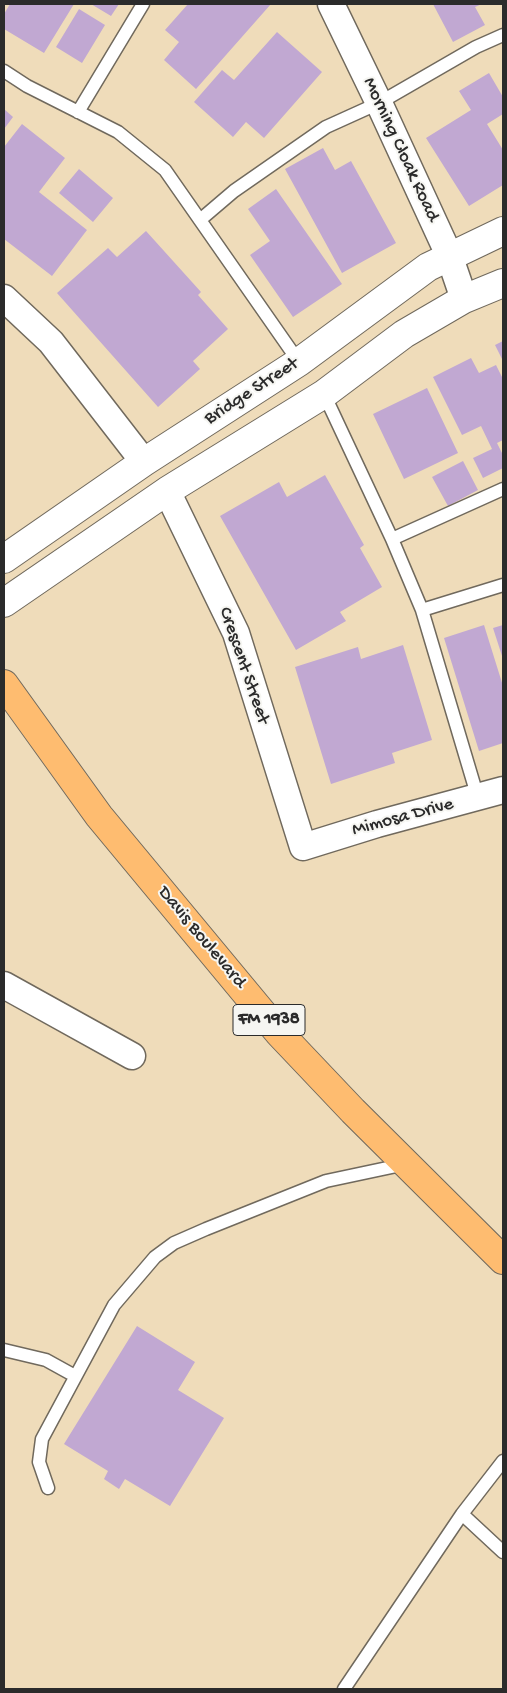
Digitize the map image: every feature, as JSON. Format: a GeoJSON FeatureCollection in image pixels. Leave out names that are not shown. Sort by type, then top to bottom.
{"type":"FeatureCollection","features":[{"type":"Feature","properties":{"kind":"main road","name":"Davis Boulevard"},"geometry":{"type":"LineString","coordinates":[[4,684],[99,816],[279,1033],[406,1164],[503,1260]]}},
{"type":"Feature","properties":{"kind":"street","name":"Morning Cloak Road"},"geometry":{"type":"LineString","coordinates":[[330,4],[379,103],[449,255],[464,299]]}},
{"type":"Feature","properties":{"kind":"street","name":"Bridge Street"},"geometry":{"type":"LineString","coordinates":[[4,559],[144,462],[299,362],[428,267],[449,255],[503,231]]}},
{"type":"Feature","properties":{"kind":"street","name":"Bridge Street"},"geometry":{"type":"LineString","coordinates":[[4,603],[168,491],[324,394],[404,334],[464,299],[503,283]]}},
{"type":"Feature","properties":{"kind":"street"},"geometry":{"type":"LineString","coordinates":[[4,298],[51,342],[144,462]]}},
{"type":"Feature","properties":{"kind":"street","name":"Crescent Street"},"geometry":{"type":"LineString","coordinates":[[168,491],[236,633],[302,847]]}},
{"type":"Feature","properties":{"kind":"street","name":"Mimosa Drive"},"geometry":{"type":"LineString","coordinates":[[302,847],[503,790]]}},
{"type":"Feature","properties":{"kind":"street"},"geometry":{"type":"LineString","coordinates":[[4,985],[132,1056]]}},
{"type":"Feature","properties":{"kind":"lane"},"geometry":{"type":"LineString","coordinates":[[78,112],[143,4]]}},
{"type":"Feature","properties":{"kind":"lane"},"geometry":{"type":"LineString","coordinates":[[200,220],[234,191],[318,133],[379,103],[476,47],[503,36]]}},
{"type":"Feature","properties":{"kind":"lane"},"geometry":{"type":"LineString","coordinates":[[4,72],[118,132],[166,170],[299,362]]}},
{"type":"Feature","properties":{"kind":"lane"},"geometry":{"type":"LineString","coordinates":[[324,394],[392,539],[422,610],[478,798]]}},
{"type":"Feature","properties":{"kind":"lane"},"geometry":{"type":"LineString","coordinates":[[392,539],[503,489]]}},
{"type":"Feature","properties":{"kind":"lane"},"geometry":{"type":"LineString","coordinates":[[422,610],[503,585]]}},
{"type":"Feature","properties":{"kind":"lane"},"geometry":{"type":"LineString","coordinates":[[48,1488],[39,1462],[42,1439],[114,1305],[155,1258],[174,1243],[326,1181],[406,1164]]}},
{"type":"Feature","properties":{"kind":"lane"},"geometry":{"type":"LineString","coordinates":[[4,1350],[46,1360],[75,1376]]}},
{"type":"Feature","properties":{"kind":"lane"},"geometry":{"type":"LineString","coordinates":[[344,1689],[462,1514],[503,1461]]}},
{"type":"Feature","properties":{"kind":"lane"},"geometry":{"type":"LineString","coordinates":[[462,1514],[503,1552]]}},
{"type":"Feature","properties":{"kind":"building"},"geometry":{"type":"Polygon","coordinates":[[[10,4],[74,4],[44,53],[4,29],[4,14],[10,4]]]}},
{"type":"Feature","properties":{"kind":"building"},"geometry":{"type":"Polygon","coordinates":[[[91,4],[119,4],[111,16],[91,4]]]}},
{"type":"Feature","properties":{"kind":"building"},"geometry":{"type":"Polygon","coordinates":[[[188,4],[271,4],[196,89],[164,60],[179,42],[165,30],[188,4]]]}},
{"type":"Feature","properties":{"kind":"building"},"geometry":{"type":"Polygon","coordinates":[[[433,4],[482,4],[475,7],[485,25],[453,42],[433,4]]]}},
{"type":"Feature","properties":{"kind":"building"},"geometry":{"type":"Polygon","coordinates":[[[79,9],[105,25],[82,63],[56,47],[79,9]]]}},
{"type":"Feature","properties":{"kind":"building"},"geometry":{"type":"Polygon","coordinates":[[[277,32],[322,72],[264,138],[246,122],[233,137],[194,102],[222,70],[234,80],[277,32]]]}},
{"type":"Feature","properties":{"kind":"building"},"geometry":{"type":"Polygon","coordinates":[[[489,73],[503,97],[503,114],[487,124],[503,150],[503,185],[469,206],[426,138],[471,110],[459,91],[489,73]]]}},
{"type":"Feature","properties":{"kind":"building"},"geometry":{"type":"Polygon","coordinates":[[[4,109],[13,117],[4,129],[4,109]]]}},
{"type":"Feature","properties":{"kind":"building"},"geometry":{"type":"Polygon","coordinates":[[[22,124],[65,158],[39,192],[87,230],[52,276],[4,239],[4,147],[22,124]]]}},
{"type":"Feature","properties":{"kind":"building"},"geometry":{"type":"Polygon","coordinates":[[[323,148],[335,170],[351,161],[396,243],[342,273],[285,169],[323,148]]]}},
{"type":"Feature","properties":{"kind":"building"},"geometry":{"type":"Polygon","coordinates":[[[79,169],[113,198],[93,222],[59,193],[79,169]]]}},
{"type":"Feature","properties":{"kind":"building"},"geometry":{"type":"Polygon","coordinates":[[[276,189],[342,284],[293,317],[250,255],[270,241],[248,209],[276,189]]]}},
{"type":"Feature","properties":{"kind":"building"},"geometry":{"type":"Polygon","coordinates":[[[146,231],[201,292],[198,295],[228,329],[193,361],[200,369],[158,407],[57,293],[108,248],[117,257],[146,231]]]}},
{"type":"Feature","properties":{"kind":"building"},"geometry":{"type":"Polygon","coordinates":[[[503,341],[503,361],[495,345],[503,341]]]}},
{"type":"Feature","properties":{"kind":"building"},"geometry":{"type":"Polygon","coordinates":[[[471,358],[479,373],[496,365],[503,379],[503,440],[497,443],[503,455],[503,468],[483,478],[473,458],[492,449],[481,426],[462,435],[433,377],[471,358]]]}},
{"type":"Feature","properties":{"kind":"building"},"geometry":{"type":"Polygon","coordinates":[[[427,388],[458,453],[404,479],[373,414],[427,388]]]}},
{"type":"Feature","properties":{"kind":"building"},"geometry":{"type":"Polygon","coordinates":[[[463,461],[478,490],[448,506],[432,477],[463,461]]]}},
{"type":"Feature","properties":{"kind":"building"},"geometry":{"type":"Polygon","coordinates":[[[325,475],[364,545],[360,548],[382,587],[340,612],[346,621],[296,650],[220,516],[279,482],[287,497],[325,475]]]}},
{"type":"Feature","properties":{"kind":"building"},"geometry":{"type":"Polygon","coordinates":[[[484,625],[503,686],[503,743],[479,751],[444,638],[484,625]]]}},
{"type":"Feature","properties":{"kind":"building"},"geometry":{"type":"Polygon","coordinates":[[[503,625],[503,659],[493,628],[503,625]]]}},
{"type":"Feature","properties":{"kind":"building"},"geometry":{"type":"Polygon","coordinates":[[[403,645],[432,740],[392,753],[395,763],[331,784],[295,667],[358,647],[361,659],[403,645]]]}},
{"type":"Feature","properties":{"kind":"building"},"geometry":{"type":"Polygon","coordinates":[[[137,1326],[195,1362],[178,1390],[224,1418],[170,1506],[125,1479],[119,1489],[104,1479],[108,1471],[64,1444],[137,1326]]]}}]}
